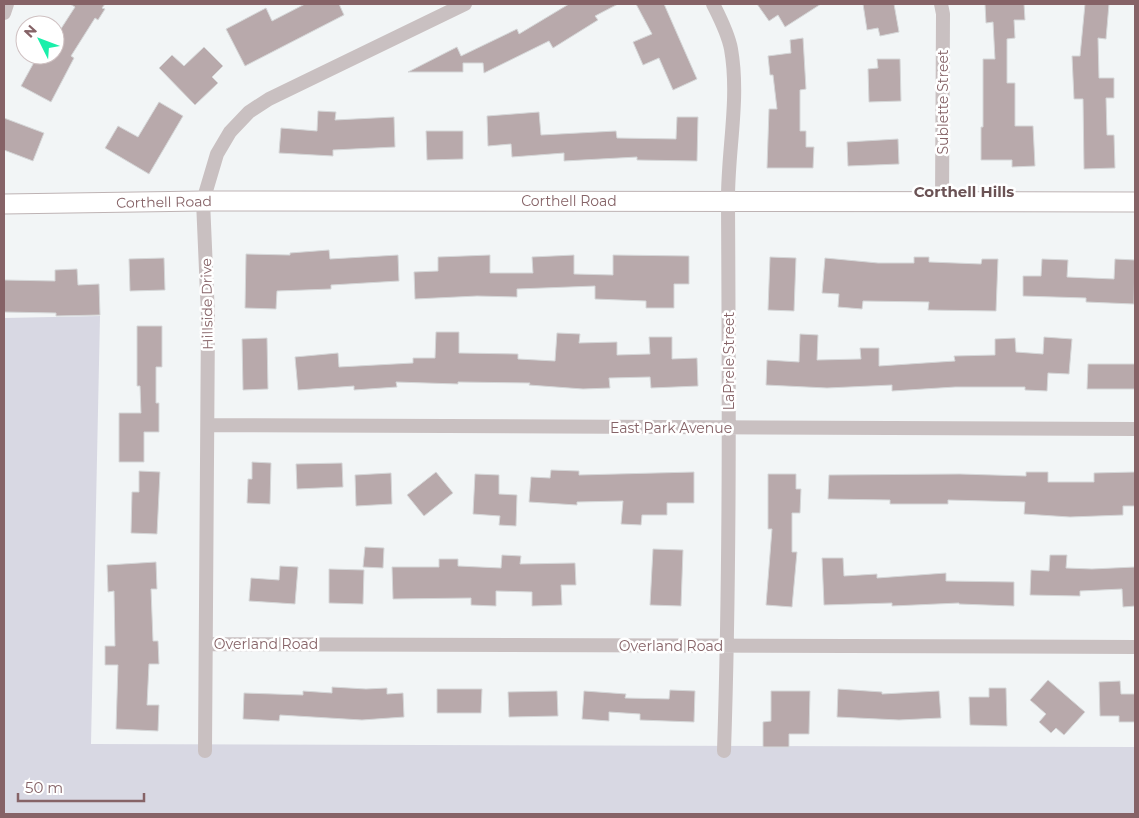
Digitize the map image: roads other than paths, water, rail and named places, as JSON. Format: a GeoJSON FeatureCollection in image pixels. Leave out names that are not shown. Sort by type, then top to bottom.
{"type":"FeatureCollection","features":[{"type":"Feature","properties":{"kind":"street"},"geometry":{"type":"LineString","coordinates":[[4,13],[7,4]]}},
{"type":"Feature","properties":{"kind":"street","name":"Hillside Drive"},"geometry":{"type":"LineString","coordinates":[[205,751],[208,316],[203,201],[217,154],[230,132],[249,112],[269,99],[465,4]]}},
{"type":"Feature","properties":{"kind":"street","name":"LaPrele Street"},"geometry":{"type":"LineString","coordinates":[[713,4],[731,48],[734,73],[728,200],[727,646],[724,751]]}},
{"type":"Feature","properties":{"kind":"street","name":"Sublette Street"},"geometry":{"type":"LineString","coordinates":[[941,4],[943,14],[942,201]]}},
{"type":"Feature","properties":{"kind":"street","name":"Corthell Road"},"geometry":{"type":"LineString","coordinates":[[4,204],[203,201],[728,200],[1135,202]]}},
{"type":"Feature","properties":{"kind":"street","name":"East Park Avenue"},"geometry":{"type":"LineString","coordinates":[[208,425],[1135,429]]}},
{"type":"Feature","properties":{"kind":"street","name":"Overland Road"},"geometry":{"type":"LineString","coordinates":[[206,644],[1135,647]]}},
{"type":"Feature","properties":{"kind":"district","name":"Corthell Hills"},"geometry":{"type":"Point","coordinates":[964,192]}}]}
